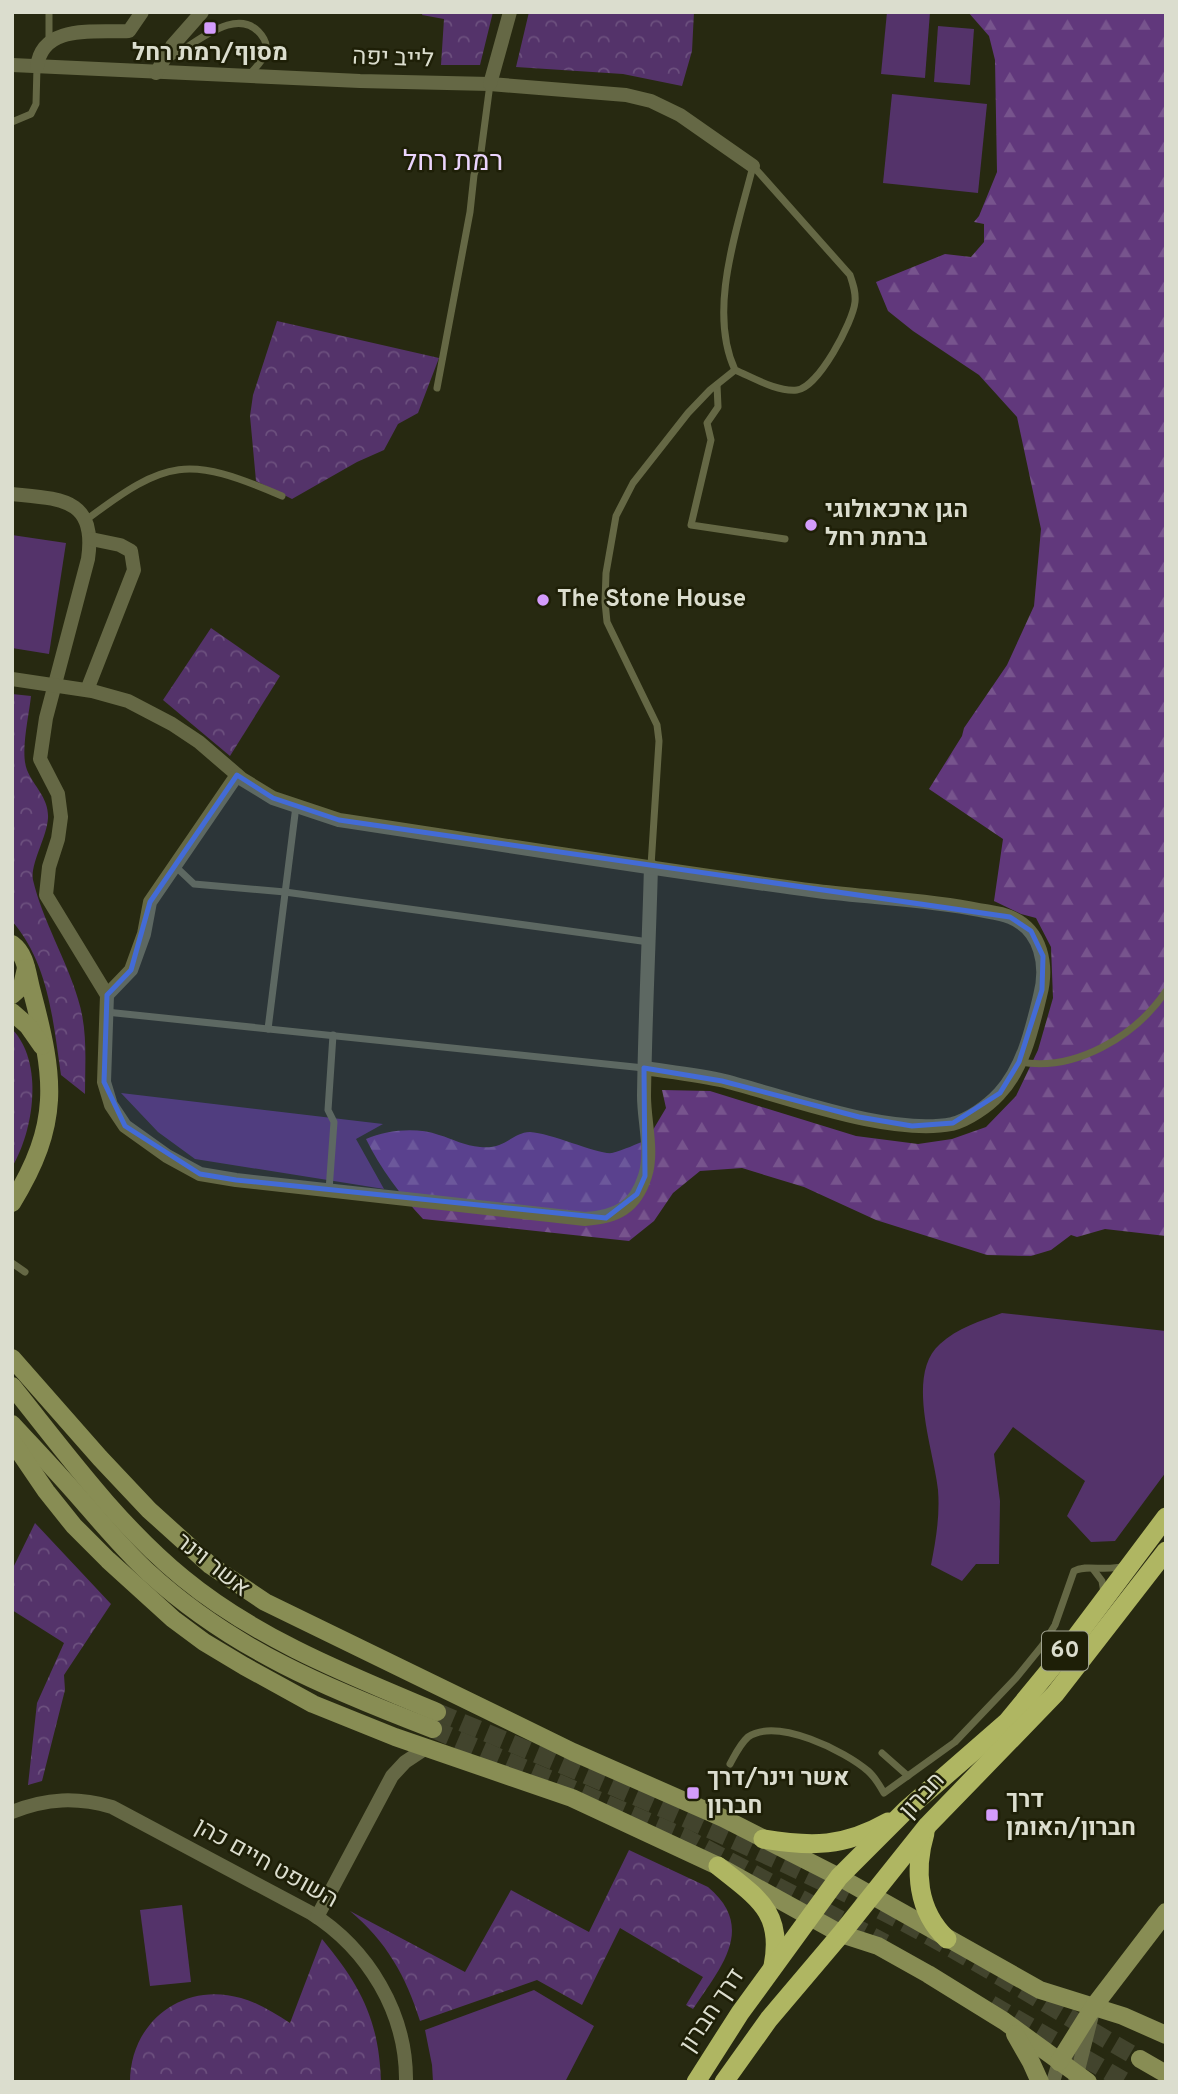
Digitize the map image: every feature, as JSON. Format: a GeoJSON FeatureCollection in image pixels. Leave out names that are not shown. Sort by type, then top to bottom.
{"type":"FeatureCollection","features":[{"type":"Feature","properties":{"kind":"highway","name":"חברון"},"geometry":{"type":"LineString","coordinates":[[772,1968],[839,1877],[906,1810],[1007,1722],[1166,1517]]}},
{"type":"Feature","properties":{"kind":"highway","name":"חברון"},"geometry":{"type":"LineString","coordinates":[[724,2082],[769,2019],[928,1825],[1055,1694],[1166,1551]]}},
{"type":"Feature","properties":{"kind":"highway"},"geometry":{"type":"LineString","coordinates":[[763,1839],[803,1845],[830,1844],[869,1832],[906,1810]]}},
{"type":"Feature","properties":{"kind":"highway"},"geometry":{"type":"LineString","coordinates":[[928,1825],[919,1861],[920,1884],[932,1924],[947,1938]]}},
{"type":"Feature","properties":{"kind":"highway"},"geometry":{"type":"LineString","coordinates":[[718,1866],[757,1899],[771,1916],[776,1944],[772,1968]]}},
{"type":"Feature","properties":{"kind":"highway","name":"דרך חברון"},"geometry":{"type":"LineString","coordinates":[[696,2082],[724,2036],[772,1968]]}},
{"type":"Feature","properties":{"kind":"main road"},"geometry":{"type":"LineString","coordinates":[[12,944],[24,957],[48,1056],[50,1096],[43,1138],[33,1167],[12,1202]]}},
{"type":"Feature","properties":{"kind":"main road"},"geometry":{"type":"LineString","coordinates":[[12,995],[22,986],[26,968]]}},
{"type":"Feature","properties":{"kind":"main road"},"geometry":{"type":"LineString","coordinates":[[12,1012],[36,1036],[48,1056]]}},
{"type":"Feature","properties":{"kind":"main road"},"geometry":{"type":"LineString","coordinates":[[12,1358],[149,1510],[201,1558],[237,1585],[290,1615],[530,1731],[723,1818],[839,1877],[1040,1990],[1094,2006],[1166,2035]]}},
{"type":"Feature","properties":{"kind":"main road","name":"אשר וינר"},"geometry":{"type":"LineString","coordinates":[[12,1386],[106,1500],[158,1556],[183,1578],[216,1603],[263,1632],[355,1677],[435,1721],[357,1700],[291,1670],[200,1615],[125,1550],[12,1424]]}},
{"type":"Feature","properties":{"kind":"main road"},"geometry":{"type":"LineString","coordinates":[[12,1441],[74,1526],[118,1569],[173,1619],[244,1666],[313,1704],[426,1748],[572,1798],[718,1866],[841,1934],[878,1946],[1004,2021],[1080,2080]]}},
{"type":"Feature","properties":{"kind":"main road"},"geometry":{"type":"LineString","coordinates":[[1059,2062],[1094,2006],[1166,1912]]}},
{"type":"Feature","properties":{"kind":"main road"},"geometry":{"type":"LineString","coordinates":[[1004,2021],[1024,2048],[1040,2082]]}},
{"type":"Feature","properties":{"kind":"main road"},"geometry":{"type":"LineString","coordinates":[[1140,2059],[1166,2074]]}},
{"type":"Feature","properties":{"kind":"street"},"geometry":{"type":"LineString","coordinates":[[37,67],[38,55],[49,40],[72,32],[129,31],[142,12]]}},
{"type":"Feature","properties":{"kind":"street"},"geometry":{"type":"LineString","coordinates":[[159,68],[172,46],[202,12]]}},
{"type":"Feature","properties":{"kind":"street"},"geometry":{"type":"LineString","coordinates":[[489,85],[510,12]]}},
{"type":"Feature","properties":{"kind":"street","name":"לייב יפה"},"geometry":{"type":"LineString","coordinates":[[12,65],[159,68],[247,76],[489,85],[626,95],[651,101],[680,115],[753,166]]}},
{"type":"Feature","properties":{"kind":"street"},"geometry":{"type":"LineString","coordinates":[[12,494],[75,505],[86,520],[91,539],[46,718],[40,760],[58,794],[61,817],[58,839],[49,867],[46,895],[107,995],[104,1082],[111,1105],[125,1126],[167,1156],[200,1174],[329,1191],[585,1219],[606,1218],[622,1210],[637,1194],[645,1176],[648,1159],[644,1101],[651,866]]}},
{"type":"Feature","properties":{"kind":"street"},"geometry":{"type":"LineString","coordinates":[[87,690],[135,570],[131,551],[120,545],[91,539]]}},
{"type":"Feature","properties":{"kind":"street"},"geometry":{"type":"LineString","coordinates":[[12,679],[87,690],[128,701],[199,742],[237,775],[274,799],[339,820],[818,891],[961,906],[1010,917],[1031,931],[1043,956],[1045,972],[1031,1033],[1019,1062],[1000,1093],[977,1111],[953,1124],[912,1126],[859,1117],[722,1081],[645,1068]]}},
{"type":"Feature","properties":{"kind":"street"},"geometry":{"type":"LineString","coordinates":[[107,995],[131,970],[144,934],[150,902],[237,775]]}},
{"type":"Feature","properties":{"kind":"street"},"geometry":{"type":"LineString","coordinates":[[317,1917],[392,1776],[405,1762],[426,1748]]}},
{"type":"Feature","properties":{"kind":"street","name":"השופט חיים כהן"},"geometry":{"type":"LineString","coordinates":[[12,1812],[39,1802],[69,1799],[112,1807],[317,1917],[353,1946],[384,1992],[402,2045],[406,2082]]}},
{"type":"Feature","properties":{"kind":"street"},"geometry":{"type":"LineString","coordinates":[[1080,2080],[1094,2006]]}},
{"type":"Feature","properties":{"kind":"street"},"geometry":{"type":"LineString","coordinates":[[1053,2082],[1059,2062]]}},
{"type":"Feature","properties":{"kind":"lane"},"geometry":{"type":"LineString","coordinates":[[49,12],[49,40]]}},
{"type":"Feature","properties":{"kind":"lane"},"geometry":{"type":"LineString","coordinates":[[159,68],[223,25],[239,21],[248,22],[259,30],[267,44],[266,53],[247,76]]}},
{"type":"Feature","properties":{"kind":"lane"},"geometry":{"type":"LineString","coordinates":[[12,122],[31,114],[36,104],[37,67]]}},
{"type":"Feature","properties":{"kind":"lane"},"geometry":{"type":"LineString","coordinates":[[437,388],[470,212],[474,175],[481,152],[489,85]]}},
{"type":"Feature","properties":{"kind":"lane"},"geometry":{"type":"LineString","coordinates":[[753,166],[850,275],[855,290],[853,314],[820,375],[809,386],[800,390],[783,390],[735,370],[725,343],[724,312],[729,264],[753,166]]}},
{"type":"Feature","properties":{"kind":"lane"},"geometry":{"type":"LineString","coordinates":[[651,866],[659,741],[657,725],[607,622],[606,573],[616,516],[634,482],[688,413],[735,370]]}},
{"type":"Feature","properties":{"kind":"lane"},"geometry":{"type":"LineString","coordinates":[[717,385],[718,407],[707,423],[711,440],[691,525],[785,539]]}},
{"type":"Feature","properties":{"kind":"lane"},"geometry":{"type":"LineString","coordinates":[[86,520],[138,483],[176,469],[223,473],[282,496]]}},
{"type":"Feature","properties":{"kind":"lane"},"geometry":{"type":"LineString","coordinates":[[268,1029],[296,806]]}},
{"type":"Feature","properties":{"kind":"lane"},"geometry":{"type":"LineString","coordinates":[[175,865],[194,884],[285,892],[649,942]]}},
{"type":"Feature","properties":{"kind":"lane"},"geometry":{"type":"LineString","coordinates":[[1019,1062],[1052,1065],[1079,1057],[1115,1039],[1144,1018],[1166,991]]}},
{"type":"Feature","properties":{"kind":"lane"},"geometry":{"type":"LineString","coordinates":[[106,1012],[645,1068]]}},
{"type":"Feature","properties":{"kind":"lane"},"geometry":{"type":"LineString","coordinates":[[329,1191],[334,1122],[328,1111],[333,1035]]}},
{"type":"Feature","properties":{"kind":"lane"},"geometry":{"type":"LineString","coordinates":[[12,1263],[25,1272]]}},
{"type":"Feature","properties":{"kind":"lane"},"geometry":{"type":"LineString","coordinates":[[730,1764],[749,1737],[762,1732],[778,1731],[836,1750],[872,1774],[884,1793],[955,1742],[1016,1678],[1055,1625],[1074,1571],[1080,1567],[1112,1570],[1133,1561]]}},
{"type":"Feature","properties":{"kind":"lane"},"geometry":{"type":"LineString","coordinates":[[1093,1569],[1102,1581],[1104,1596],[1101,1604]]}},
{"type":"Feature","properties":{"kind":"lane"},"geometry":{"type":"LineString","coordinates":[[882,1753],[908,1776]]}},
{"type":"Feature","properties":{"kind":"highlighted area"},"geometry":{"type":"Polygon","coordinates":[[[237,775],[273,798],[339,820],[1010,917],[1031,931],[1043,956],[1042,990],[1019,1062],[1000,1093],[953,1123],[912,1126],[859,1117],[722,1081],[644,1068],[645,1176],[637,1194],[606,1218],[236,1180],[200,1174],[125,1126],[104,1082],[107,995],[131,970],[150,902],[237,775]]]}},
{"type":"Feature","properties":{"kind":"green space"},"geometry":{"type":"Polygon","coordinates":[[[423,12],[493,12],[480,65],[441,65],[444,19],[422,15],[423,12]]]}},
{"type":"Feature","properties":{"kind":"green space"},"geometry":{"type":"Polygon","coordinates":[[[529,12],[694,12],[692,51],[682,86],[623,74],[516,67],[529,12]]]}},
{"type":"Feature","properties":{"kind":"green space"},"geometry":{"type":"Polygon","coordinates":[[[887,12],[930,12],[925,78],[881,74],[887,12]]]}},
{"type":"Feature","properties":{"kind":"green space"},"geometry":{"type":"Polygon","coordinates":[[[968,12],[1166,12],[1166,1236],[1105,1229],[1077,1237],[1071,1235],[1051,1250],[1031,1256],[987,1255],[876,1220],[804,1187],[742,1168],[700,1171],[673,1193],[654,1221],[629,1241],[423,1219],[392,1181],[366,1139],[383,1133],[412,1130],[469,1145],[489,1147],[530,1132],[612,1153],[647,1140],[666,1108],[662,1090],[710,1091],[856,1136],[918,1144],[952,1139],[986,1127],[1016,1096],[1038,1050],[1053,998],[1051,947],[1036,918],[994,901],[1003,839],[929,789],[962,736],[964,728],[1007,665],[1034,606],[1041,529],[1017,417],[979,375],[888,311],[876,282],[945,254],[971,257],[984,242],[984,224],[974,222],[997,172],[995,60],[989,36],[968,12]]]}},
{"type":"Feature","properties":{"kind":"green space"},"geometry":{"type":"Polygon","coordinates":[[[938,26],[974,29],[970,85],[934,82],[938,26]]]}},
{"type":"Feature","properties":{"kind":"green space"},"geometry":{"type":"Polygon","coordinates":[[[892,94],[987,104],[978,193],[883,183],[892,94]]]}},
{"type":"Feature","properties":{"kind":"green space"},"geometry":{"type":"Polygon","coordinates":[[[277,321],[439,358],[418,413],[398,424],[384,450],[357,462],[292,499],[256,481],[250,416],[253,395],[277,321]]]}},
{"type":"Feature","properties":{"kind":"green space"},"geometry":{"type":"Polygon","coordinates":[[[12,535],[66,543],[49,654],[12,648],[12,535]]]}},
{"type":"Feature","properties":{"kind":"green space"},"geometry":{"type":"Polygon","coordinates":[[[211,628],[280,676],[230,756],[163,700],[211,628]]]}},
{"type":"Feature","properties":{"kind":"green space"},"geometry":{"type":"Polygon","coordinates":[[[12,694],[31,696],[25,762],[48,811],[33,880],[81,1011],[85,1046],[85,1094],[61,1075],[52,1014],[42,974],[12,921],[12,694]]]}},
{"type":"Feature","properties":{"kind":"green space"},"geometry":{"type":"Polygon","coordinates":[[[12,1029],[29,1059],[32,1096],[26,1134],[12,1167],[12,1029]]]}},
{"type":"Feature","properties":{"kind":"green space"},"geometry":{"type":"Polygon","coordinates":[[[121,1093],[383,1124],[356,1139],[384,1189],[195,1159],[158,1132],[121,1093]]]}},
{"type":"Feature","properties":{"kind":"green space"},"geometry":{"type":"Polygon","coordinates":[[[1002,1313],[1166,1331],[1166,1472],[1115,1541],[1091,1542],[1067,1516],[1085,1481],[1013,1427],[994,1454],[1000,1501],[999,1564],[976,1564],[962,1581],[931,1565],[937,1528],[938,1490],[924,1414],[924,1374],[930,1358],[947,1338],[1002,1313]]]}},
{"type":"Feature","properties":{"kind":"green space"},"geometry":{"type":"Polygon","coordinates":[[[35,1523],[111,1604],[64,1675],[65,1690],[42,1781],[28,1785],[37,1703],[64,1643],[12,1610],[12,1570],[35,1523]]]}},
{"type":"Feature","properties":{"kind":"green space"},"geometry":{"type":"Polygon","coordinates":[[[629,1850],[708,1887],[723,1902],[730,1918],[732,1933],[723,1963],[693,2009],[686,2005],[703,1977],[620,1928],[582,2005],[537,1980],[420,2021],[393,1960],[363,1922],[350,1911],[465,1972],[511,1890],[589,1932],[629,1850]]]}},
{"type":"Feature","properties":{"kind":"green space"},"geometry":{"type":"Polygon","coordinates":[[[182,1905],[191,1982],[150,1986],[140,1910],[182,1905]]]}},
{"type":"Feature","properties":{"kind":"green space"},"geometry":{"type":"Polygon","coordinates":[[[322,1939],[347,1972],[365,2005],[376,2040],[381,2082],[130,2082],[132,2060],[139,2041],[164,2011],[180,2001],[220,1994],[241,1998],[260,2005],[290,2023],[322,1939]]]}},
{"type":"Feature","properties":{"kind":"green space"},"geometry":{"type":"Polygon","coordinates":[[[534,1990],[594,2026],[565,2082],[433,2082],[425,2030],[534,1990]]]}},
{"type":"Feature","properties":{"kind":"tunnel"},"geometry":{"type":"LineString","coordinates":[[437,1712],[714,1831],[824,1882],[911,1926],[1140,2059]]}},
{"type":"Feature","properties":{"kind":"tunnel"},"geometry":{"type":"LineString","coordinates":[[433,1729],[684,1837],[885,1943]]}},
{"type":"Feature","properties":{"kind":"tunnel"},"geometry":{"type":"LineString","coordinates":[[991,2004],[1126,2082]]}},
{"type":"Feature","properties":{"kind":"place","name":"מסוף/רמת רחל"},"geometry":{"type":"Point","coordinates":[210,28]}},
{"type":"Feature","properties":{"kind":"place","name":"הגן ארכאולוגי ברמת רחל"},"geometry":{"type":"Point","coordinates":[811,525]}},
{"type":"Feature","properties":{"kind":"place","name":"The Stone House"},"geometry":{"type":"Point","coordinates":[543,600]}},
{"type":"Feature","properties":{"kind":"place","name":"אשר וינר/דרך חברון"},"geometry":{"type":"Point","coordinates":[693,1793]}},
{"type":"Feature","properties":{"kind":"place","name":"דרך חברון/האומן"},"geometry":{"type":"Point","coordinates":[992,1815]}},
{"type":"Feature","properties":{"kind":"district","name":"רמת רחל"},"geometry":{"type":"Point","coordinates":[453,163]}}]}
